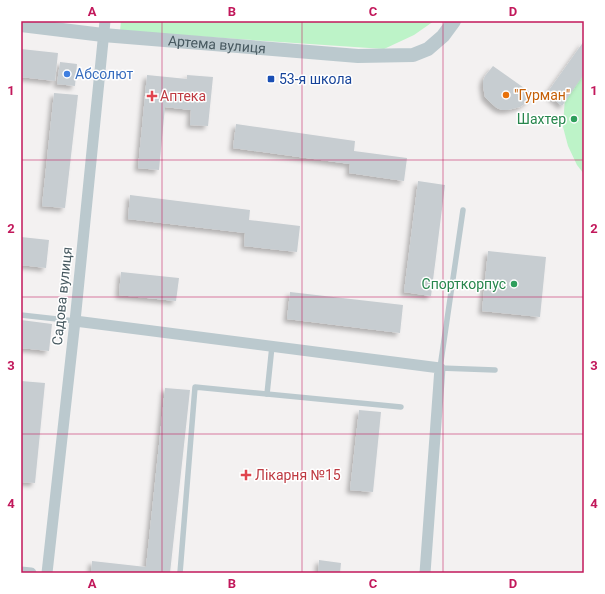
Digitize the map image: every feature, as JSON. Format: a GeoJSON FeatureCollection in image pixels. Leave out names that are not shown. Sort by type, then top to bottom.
{"type":"FeatureCollection","features":[{"type":"Feature","properties":{"kind":"street","name":"Артема вулиця"},"geometry":{"type":"LineString","coordinates":[[21,25],[104,28],[358,56],[413,55],[428,49],[443,36],[454,21]]}},
{"type":"Feature","properties":{"kind":"street","name":"Садова вулиця"},"geometry":{"type":"LineString","coordinates":[[47,573],[75,321],[104,28]]}},
{"type":"Feature","properties":{"kind":"street"},"geometry":{"type":"LineString","coordinates":[[75,321],[440,368],[425,573]]}},
{"type":"Feature","properties":{"kind":"street"},"geometry":{"type":"LineString","coordinates":[[21,572],[31,573]]}},
{"type":"Feature","properties":{"kind":"lane"},"geometry":{"type":"LineString","coordinates":[[463,210],[440,368],[495,370]]}},
{"type":"Feature","properties":{"kind":"lane"},"geometry":{"type":"LineString","coordinates":[[21,315],[75,321]]}},
{"type":"Feature","properties":{"kind":"lane"},"geometry":{"type":"LineString","coordinates":[[267,394],[272,346]]}},
{"type":"Feature","properties":{"kind":"lane"},"geometry":{"type":"LineString","coordinates":[[180,573],[195,387],[401,407]]}},
{"type":"Feature","properties":{"kind":"green space"},"geometry":{"type":"Polygon","coordinates":[[[121,21],[434,21],[414,35],[384,49],[120,31],[121,21]]]}},
{"type":"Feature","properties":{"kind":"green space","name":"Шахтер"},"geometry":{"type":"Polygon","coordinates":[[[584,64],[584,174],[577,165],[568,146],[563,127],[565,99],[584,64]]]}},
{"type":"Feature","properties":{"kind":"building"},"geometry":{"type":"Polygon","coordinates":[[[584,41],[584,74],[562,106],[547,93],[584,41]]]}},
{"type":"Feature","properties":{"kind":"building"},"geometry":{"type":"Polygon","coordinates":[[[21,49],[58,53],[55,81],[21,77],[21,49]]]}},
{"type":"Feature","properties":{"kind":"building","name":"Абсолют"},"geometry":{"type":"Polygon","coordinates":[[[60,62],[77,64],[75,86],[57,84],[60,62]]]}},
{"type":"Feature","properties":{"kind":"building"},"geometry":{"type":"Polygon","coordinates":[[[493,66],[534,95],[520,107],[508,110],[497,108],[485,97],[483,86],[485,76],[493,66]]]}},
{"type":"Feature","properties":{"kind":"building"},"geometry":{"type":"Polygon","coordinates":[[[147,75],[187,79],[187,75],[213,77],[208,126],[190,125],[191,110],[165,107],[159,170],[138,168],[147,75]]]}},
{"type":"Feature","properties":{"kind":"building"},"geometry":{"type":"Polygon","coordinates":[[[54,93],[78,95],[65,208],[42,206],[54,93]]]}},
{"type":"Feature","properties":{"kind":"building"},"geometry":{"type":"Polygon","coordinates":[[[236,124],[355,141],[354,151],[407,158],[404,181],[349,173],[350,164],[233,148],[236,124]]]}},
{"type":"Feature","properties":{"kind":"building"},"geometry":{"type":"Polygon","coordinates":[[[418,181],[445,185],[431,296],[404,292],[418,181]]]}},
{"type":"Feature","properties":{"kind":"building"},"geometry":{"type":"Polygon","coordinates":[[[130,195],[250,210],[249,220],[300,226],[297,252],[244,246],[245,233],[128,219],[130,195]]]}},
{"type":"Feature","properties":{"kind":"building"},"geometry":{"type":"Polygon","coordinates":[[[21,237],[49,240],[46,268],[21,265],[21,237]]]}},
{"type":"Feature","properties":{"kind":"building","name":"Спорткорпус"},"geometry":{"type":"Polygon","coordinates":[[[488,251],[546,257],[540,317],[482,311],[488,251]]]}},
{"type":"Feature","properties":{"kind":"building"},"geometry":{"type":"Polygon","coordinates":[[[121,272],[179,278],[176,301],[119,295],[121,272]]]}},
{"type":"Feature","properties":{"kind":"building"},"geometry":{"type":"Polygon","coordinates":[[[290,292],[403,305],[400,333],[287,319],[290,292]]]}},
{"type":"Feature","properties":{"kind":"building"},"geometry":{"type":"Polygon","coordinates":[[[21,320],[52,324],[49,351],[21,348],[21,320]]]}},
{"type":"Feature","properties":{"kind":"building"},"geometry":{"type":"Polygon","coordinates":[[[21,381],[45,383],[35,483],[21,482],[21,381]]]}},
{"type":"Feature","properties":{"kind":"building"},"geometry":{"type":"Polygon","coordinates":[[[165,388],[190,390],[170,573],[91,573],[92,561],[146,567],[165,388]]]}},
{"type":"Feature","properties":{"kind":"building"},"geometry":{"type":"Polygon","coordinates":[[[359,410],[381,412],[373,492],[350,490],[359,410]]]}},
{"type":"Feature","properties":{"kind":"building"},"geometry":{"type":"Polygon","coordinates":[[[319,560],[341,563],[340,573],[318,573],[319,560]]]}},
{"type":"Feature","properties":{"kind":"place","name":"Абсолют"},"geometry":{"type":"Point","coordinates":[67,74]}},
{"type":"Feature","properties":{"kind":"place","name":"53-я школа"},"geometry":{"type":"Point","coordinates":[271,79]}},
{"type":"Feature","properties":{"kind":"place","name":"\"Гурман\""},"geometry":{"type":"Point","coordinates":[506,95]}},
{"type":"Feature","properties":{"kind":"place","name":"Аптека"},"geometry":{"type":"Point","coordinates":[152,96]}},
{"type":"Feature","properties":{"kind":"place","name":"Шахтер"},"geometry":{"type":"Point","coordinates":[574,119]}},
{"type":"Feature","properties":{"kind":"place","name":"Спорткорпус"},"geometry":{"type":"Point","coordinates":[514,284]}},
{"type":"Feature","properties":{"kind":"place","name":"Лікарня №15"},"geometry":{"type":"Point","coordinates":[246,475]}}]}
